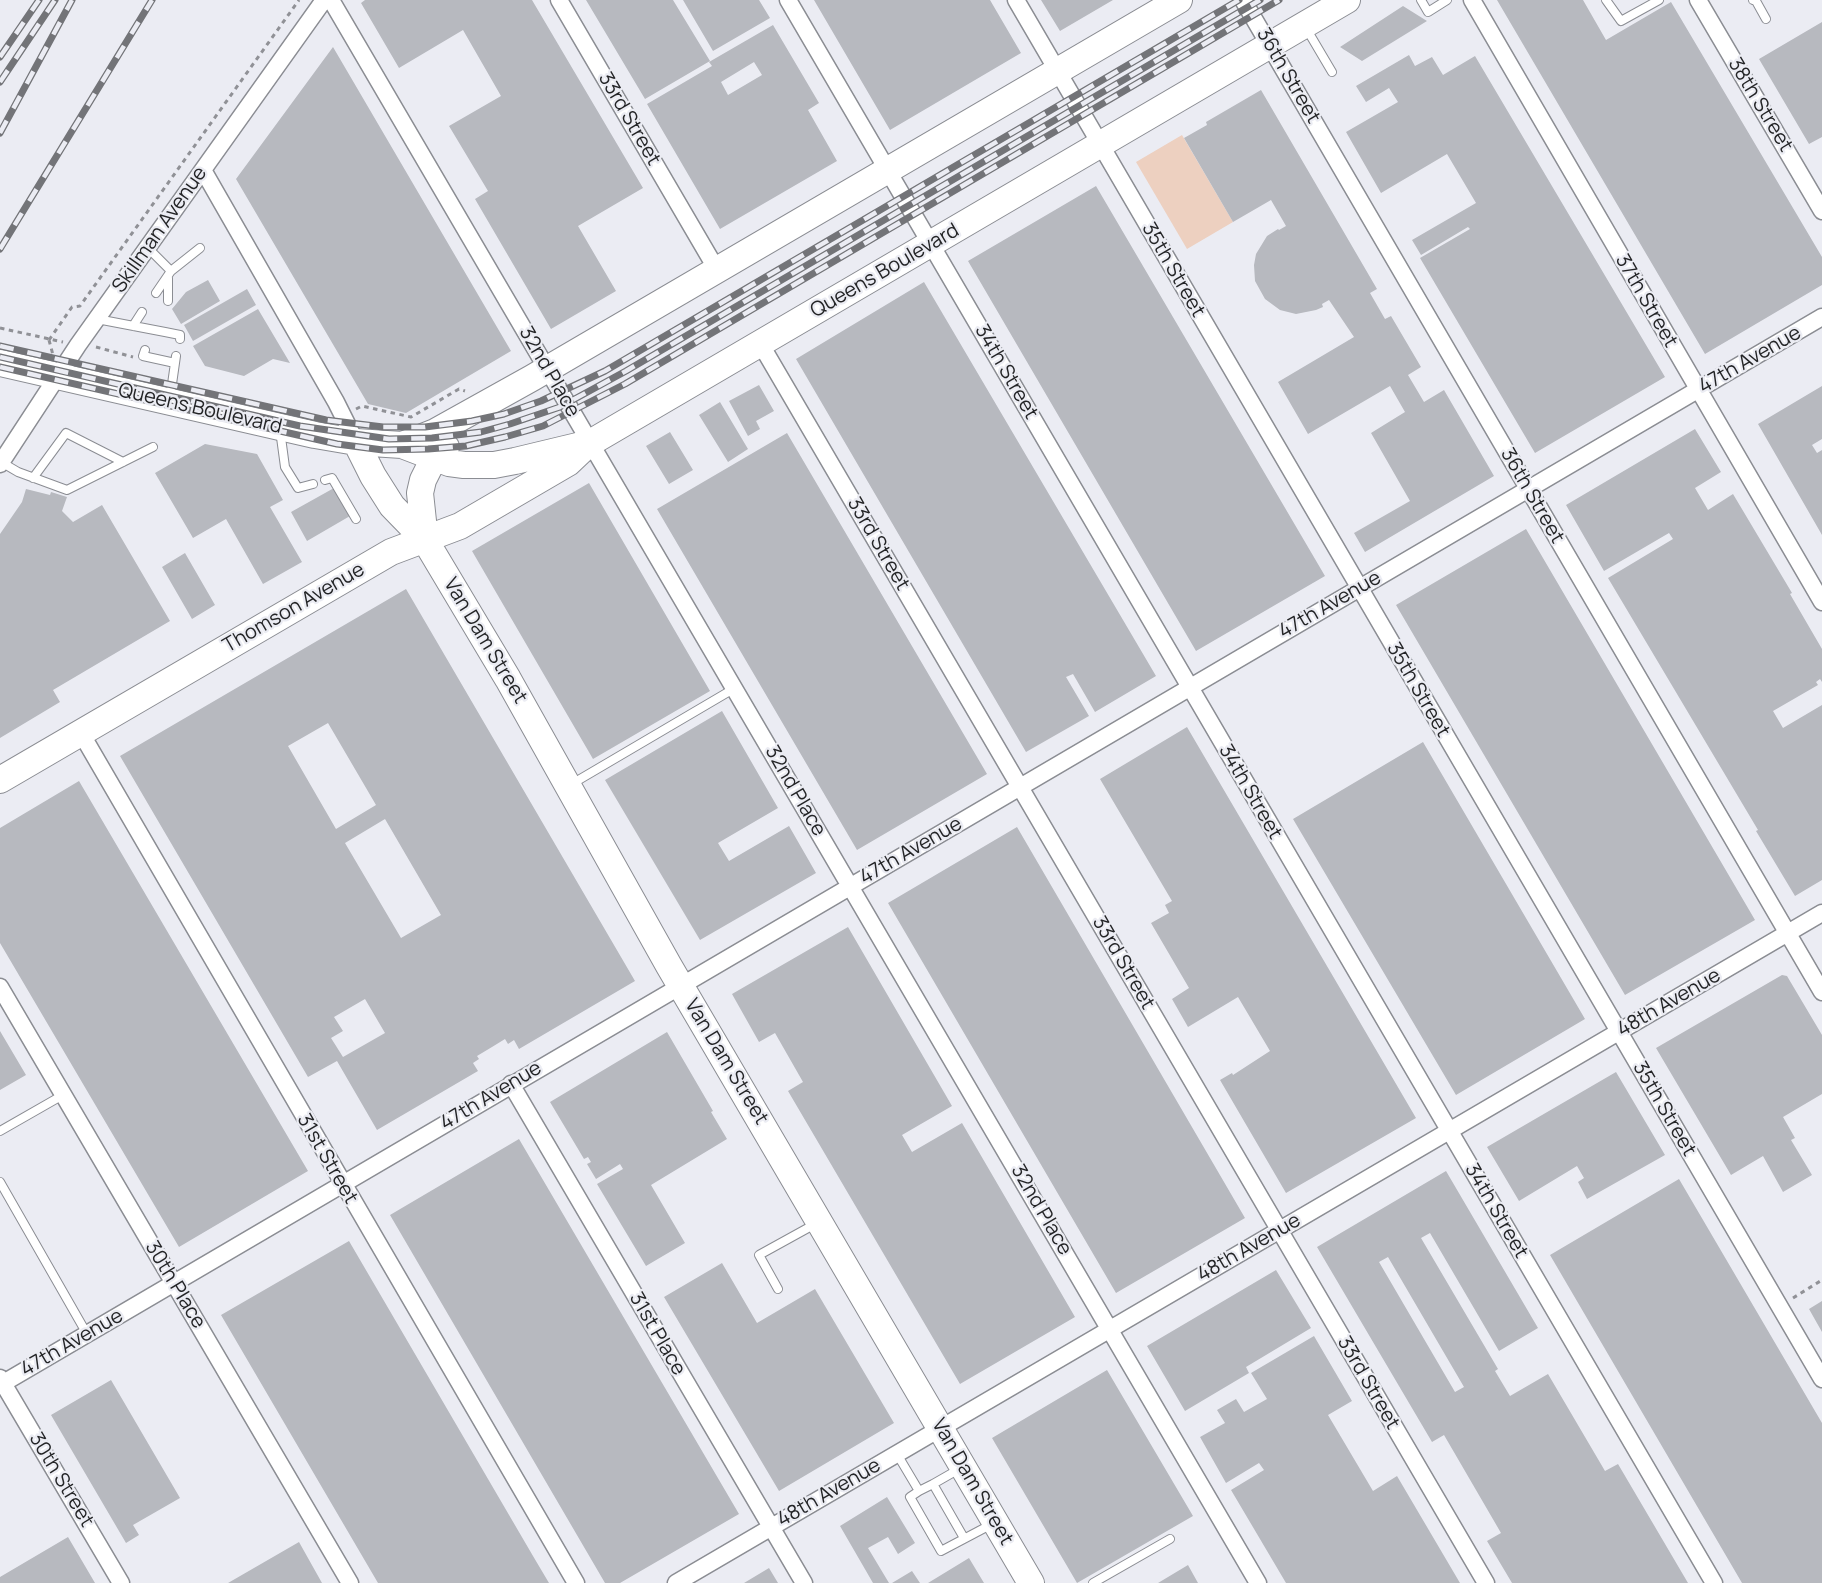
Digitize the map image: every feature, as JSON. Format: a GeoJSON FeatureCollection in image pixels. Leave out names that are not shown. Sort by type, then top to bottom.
{"type":"FeatureCollection","features":[{"type":"Feature","properties":{"kind":"main road","name":"Queens Boulevard"},"geometry":{"type":"LineString","coordinates":[[402,445],[435,432],[547,369],[1179,0]]}},
{"type":"Feature","properties":{"kind":"main road","name":"Queens Boulevard"},"geometry":{"type":"LineString","coordinates":[[8,365],[279,427],[356,442],[402,445],[434,458],[464,465],[494,465],[590,442],[1347,0]]}},
{"type":"Feature","properties":{"kind":"main road"},"geometry":{"type":"LineString","coordinates":[[434,458],[493,399]]}},
{"type":"Feature","properties":{"kind":"main road","name":"Van Dam Street"},"geometry":{"type":"LineString","coordinates":[[356,442],[373,476],[392,506],[425,540],[569,786],[681,985],[1031,1583]]}},
{"type":"Feature","properties":{"kind":"main road","name":"Thomson Avenue"},"geometry":{"type":"LineString","coordinates":[[0,780],[391,552],[460,526],[568,463],[590,442]]}},
{"type":"Feature","properties":{"kind":"main road","name":"Van Dam Street"},"geometry":{"type":"LineString","coordinates":[[425,540],[420,493],[423,480],[434,458]]}},
{"type":"Feature","properties":{"kind":"street","name":"Skillman Avenue"},"geometry":{"type":"LineString","coordinates":[[0,463],[97,319],[324,0]]}},
{"type":"Feature","properties":{"kind":"street","name":"32nd Place"},"geometry":{"type":"LineString","coordinates":[[331,0],[1258,1583]]}},
{"type":"Feature","properties":{"kind":"street","name":"33rd Street"},"geometry":{"type":"LineString","coordinates":[[559,0],[717,270]]}},
{"type":"Feature","properties":{"kind":"street","name":"34th Street"},"geometry":{"type":"LineString","coordinates":[[788,0],[1714,1583]]}},
{"type":"Feature","properties":{"kind":"street","name":"35th Street"},"geometry":{"type":"LineString","coordinates":[[1016,0],[1822,1379]]}},
{"type":"Feature","properties":{"kind":"street","name":"36th Street"},"geometry":{"type":"LineString","coordinates":[[1243,0],[1822,992]]}},
{"type":"Feature","properties":{"kind":"street","name":"37th Street"},"geometry":{"type":"LineString","coordinates":[[1472,0],[1822,602]]}},
{"type":"Feature","properties":{"kind":"street","name":"38th Street"},"geometry":{"type":"LineString","coordinates":[[1698,0],[1822,211]]}},
{"type":"Feature","properties":{"kind":"street","name":"Van Dam Street"},"geometry":{"type":"LineString","coordinates":[[203,170],[331,393],[356,442]]}},
{"type":"Feature","properties":{"kind":"street","name":"47th Avenue"},"geometry":{"type":"LineString","coordinates":[[1,1382],[87,1334],[1822,318]]}},
{"type":"Feature","properties":{"kind":"street","name":"33rd Street"},"geometry":{"type":"LineString","coordinates":[[760,343],[1485,1583]]}},
{"type":"Feature","properties":{"kind":"street","name":"31st Street"},"geometry":{"type":"LineString","coordinates":[[81,733],[576,1583]]}},
{"type":"Feature","properties":{"kind":"street","name":"48th Avenue"},"geometry":{"type":"LineString","coordinates":[[676,1583],[1822,913]]}},
{"type":"Feature","properties":{"kind":"street","name":"30th Place"},"geometry":{"type":"LineString","coordinates":[[0,987],[350,1583]]}},
{"type":"Feature","properties":{"kind":"street","name":"31st Place"},"geometry":{"type":"LineString","coordinates":[[512,1084],[804,1583]]}},
{"type":"Feature","properties":{"kind":"street","name":"30th Street"},"geometry":{"type":"LineString","coordinates":[[1,1382],[121,1583]]}},
{"type":"Feature","properties":{"kind":"lane"},"geometry":{"type":"LineString","coordinates":[[1420,0],[1428,12],[1446,0]]}},
{"type":"Feature","properties":{"kind":"lane"},"geometry":{"type":"LineString","coordinates":[[1606,0],[1621,21],[1659,0]]}},
{"type":"Feature","properties":{"kind":"lane"},"geometry":{"type":"LineString","coordinates":[[1755,0],[1766,19]]}},
{"type":"Feature","properties":{"kind":"lane"},"geometry":{"type":"LineString","coordinates":[[1304,25],[1332,72]]}},
{"type":"Feature","properties":{"kind":"lane"},"geometry":{"type":"LineString","coordinates":[[148,248],[169,274],[170,299],[168,301]]}},
{"type":"Feature","properties":{"kind":"lane"},"geometry":{"type":"LineString","coordinates":[[156,293],[169,274],[200,248]]}},
{"type":"Feature","properties":{"kind":"lane"},"geometry":{"type":"LineString","coordinates":[[133,326],[142,312]]}},
{"type":"Feature","properties":{"kind":"lane"},"geometry":{"type":"LineString","coordinates":[[97,319],[151,327],[165,333],[180,335],[180,339]]}},
{"type":"Feature","properties":{"kind":"lane"},"geometry":{"type":"LineString","coordinates":[[145,350],[143,356],[160,356],[175,360],[169,401]]}},
{"type":"Feature","properties":{"kind":"lane"},"geometry":{"type":"LineString","coordinates":[[279,427],[285,466],[298,488],[313,484]]}},
{"type":"Feature","properties":{"kind":"lane"},"geometry":{"type":"LineString","coordinates":[[33,478],[66,433],[123,462]]}},
{"type":"Feature","properties":{"kind":"lane"},"geometry":{"type":"LineString","coordinates":[[0,463],[67,490],[153,447]]}},
{"type":"Feature","properties":{"kind":"lane"},"geometry":{"type":"LineString","coordinates":[[325,480],[332,478],[356,519]]}},
{"type":"Feature","properties":{"kind":"lane"},"geometry":{"type":"LineString","coordinates":[[569,786],[735,688]]}},
{"type":"Feature","properties":{"kind":"lane"},"geometry":{"type":"LineString","coordinates":[[0,1131],[63,1095]]}},
{"type":"Feature","properties":{"kind":"lane"},"geometry":{"type":"LineString","coordinates":[[0,1182],[87,1334]]}},
{"type":"Feature","properties":{"kind":"lane"},"geometry":{"type":"LineString","coordinates":[[778,1289],[759,1255],[820,1221]]}},
{"type":"Feature","properties":{"kind":"lane"},"geometry":{"type":"LineString","coordinates":[[897,1454],[919,1491]]}},
{"type":"Feature","properties":{"kind":"lane"},"geometry":{"type":"LineString","coordinates":[[963,1467],[910,1497],[941,1551],[995,1522]]}},
{"type":"Feature","properties":{"kind":"lane"},"geometry":{"type":"LineString","coordinates":[[933,1484],[964,1538]]}},
{"type":"Feature","properties":{"kind":"lane"},"geometry":{"type":"LineString","coordinates":[[1093,1583],[1170,1539]]}},
{"type":"Feature","properties":{"kind":"path","name":"Skillman Avenue"},"geometry":{"type":"LineString","coordinates":[[0,328],[49,340],[72,307],[80,306],[299,0]]}},
{"type":"Feature","properties":{"kind":"path"},"geometry":{"type":"LineString","coordinates":[[98,348],[143,359]]}},
{"type":"Feature","properties":{"kind":"path"},"geometry":{"type":"LineString","coordinates":[[362,406],[411,417],[459,389]]}},
{"type":"Feature","properties":{"kind":"path"},"geometry":{"type":"LineString","coordinates":[[1792,1298],[1822,1280]]}},
{"type":"Feature","properties":{"kind":"shaded area"},"geometry":{"type":"Polygon","coordinates":[[[1182,135],[1233,222],[1187,249],[1136,162],[1182,135]]]}},
{"type":"Feature","properties":{"kind":"building"},"geometry":{"type":"Polygon","coordinates":[[[365,0],[532,0],[643,188],[578,226],[616,291],[551,329],[475,199],[488,191],[449,126],[501,96],[463,30],[399,68],[361,3],[365,0]]]}},
{"type":"Feature","properties":{"kind":"building"},"geometry":{"type":"Polygon","coordinates":[[[586,0],[673,0],[710,61],[645,99],[586,0]]]}},
{"type":"Feature","properties":{"kind":"building"},"geometry":{"type":"Polygon","coordinates":[[[683,0],[759,0],[770,18],[713,51],[683,0]]]}},
{"type":"Feature","properties":{"kind":"building"},"geometry":{"type":"Polygon","coordinates":[[[814,0],[990,0],[1021,53],[890,130],[814,0]]]}},
{"type":"Feature","properties":{"kind":"building"},"geometry":{"type":"Polygon","coordinates":[[[1041,0],[1113,0],[1060,31],[1041,0]]]}},
{"type":"Feature","properties":{"kind":"building"},"geometry":{"type":"Polygon","coordinates":[[[1497,0],[1583,0],[1606,40],[1671,2],[1822,257],[1822,285],[1705,354],[1497,0]]]}},
{"type":"Feature","properties":{"kind":"building"},"geometry":{"type":"Polygon","coordinates":[[[1403,6],[1427,21],[1362,61],[1340,47],[1403,6]]]}},
{"type":"Feature","properties":{"kind":"building"},"geometry":{"type":"Polygon","coordinates":[[[1822,22],[1822,137],[1809,144],[1759,59],[1822,22]]]}},
{"type":"Feature","properties":{"kind":"building"},"geometry":{"type":"Polygon","coordinates":[[[773,25],[819,103],[808,110],[837,161],[720,229],[647,104],[712,66],[709,62],[773,25]],[[754,62],[721,82],[728,95],[762,75],[754,62]]]}},
{"type":"Feature","properties":{"kind":"building"},"geometry":{"type":"Polygon","coordinates":[[[333,47],[511,351],[406,413],[368,404],[236,179],[333,47]]]}},
{"type":"Feature","properties":{"kind":"building"},"geometry":{"type":"Polygon","coordinates":[[[1409,55],[1415,66],[1432,57],[1443,75],[1475,56],[1665,377],[1535,453],[1420,258],[1470,229],[1468,227],[1421,255],[1412,240],[1476,203],[1447,154],[1381,193],[1346,132],[1398,102],[1389,88],[1366,102],[1356,86],[1409,55]]]}},
{"type":"Feature","properties":{"kind":"building"},"geometry":{"type":"Polygon","coordinates":[[[1261,90],[1377,289],[1370,293],[1385,319],[1391,316],[1421,367],[1408,375],[1424,402],[1444,390],[1494,476],[1365,552],[1354,533],[1410,501],[1371,433],[1405,412],[1390,386],[1308,434],[1278,382],[1354,337],[1329,300],[1322,304],[1323,307],[1316,310],[1296,314],[1280,310],[1265,299],[1255,281],[1256,254],[1267,236],[1286,226],[1271,200],[1233,222],[1184,138],[1207,125],[1206,122],[1261,90]]]}},
{"type":"Feature","properties":{"kind":"building"},"geometry":{"type":"Polygon","coordinates":[[[1096,186],[1325,576],[1196,651],[968,261],[1096,186]]]}},
{"type":"Feature","properties":{"kind":"building"},"geometry":{"type":"Polygon","coordinates":[[[208,280],[220,301],[181,324],[172,309],[186,292],[208,280]]]}},
{"type":"Feature","properties":{"kind":"building"},"geometry":{"type":"Polygon","coordinates":[[[924,282],[1156,676],[1095,712],[1073,674],[1066,677],[1089,716],[1026,752],[796,359],[924,282]]]}},
{"type":"Feature","properties":{"kind":"building"},"geometry":{"type":"Polygon","coordinates":[[[247,289],[256,305],[193,341],[184,325],[247,289]]]}},
{"type":"Feature","properties":{"kind":"building"},"geometry":{"type":"Polygon","coordinates":[[[258,309],[290,363],[273,359],[244,376],[205,366],[193,346],[258,309]]]}},
{"type":"Feature","properties":{"kind":"building"},"geometry":{"type":"Polygon","coordinates":[[[759,385],[774,411],[756,421],[760,429],[748,436],[729,401],[759,385]]]}},
{"type":"Feature","properties":{"kind":"building"},"geometry":{"type":"Polygon","coordinates":[[[1822,386],[1822,439],[1812,445],[1817,453],[1822,450],[1822,535],[1758,424],[1822,386]]]}},
{"type":"Feature","properties":{"kind":"building"},"geometry":{"type":"Polygon","coordinates":[[[720,402],[748,449],[728,462],[699,415],[720,402]]]}},
{"type":"Feature","properties":{"kind":"building"},"geometry":{"type":"Polygon","coordinates":[[[1695,429],[1721,472],[1695,488],[1708,510],[1733,494],[1792,593],[1790,594],[1822,649],[1822,682],[1820,679],[1816,682],[1818,685],[1773,711],[1783,728],[1822,705],[1822,880],[1795,896],[1608,578],[1673,539],[1669,533],[1604,571],[1566,505],[1695,429]]]}},
{"type":"Feature","properties":{"kind":"building"},"geometry":{"type":"Polygon","coordinates":[[[670,432],[693,470],[669,484],[646,446],[670,432]]]}},
{"type":"Feature","properties":{"kind":"building"},"geometry":{"type":"Polygon","coordinates":[[[787,433],[987,774],[857,850],[657,509],[787,433]]]}},
{"type":"Feature","properties":{"kind":"building"},"geometry":{"type":"Polygon","coordinates":[[[205,444],[257,454],[283,500],[270,507],[302,562],[263,584],[226,519],[193,538],[155,473],[205,444]]]}},
{"type":"Feature","properties":{"kind":"building"},"geometry":{"type":"Polygon","coordinates":[[[589,483],[710,691],[593,759],[472,551],[589,483]]]}},
{"type":"Feature","properties":{"kind":"building"},"geometry":{"type":"Polygon","coordinates":[[[334,488],[350,516],[307,541],[291,512],[334,488]]]}},
{"type":"Feature","properties":{"kind":"building"},"geometry":{"type":"Polygon","coordinates":[[[26,489],[50,495],[51,492],[67,497],[62,511],[73,522],[102,505],[170,621],[53,690],[60,702],[0,738],[0,534],[22,502],[26,489]]]}},
{"type":"Feature","properties":{"kind":"building"},"geometry":{"type":"Polygon","coordinates":[[[1526,529],[1755,920],[1625,995],[1396,605],[1526,529]]]}},
{"type":"Feature","properties":{"kind":"building"},"geometry":{"type":"Polygon","coordinates":[[[185,553],[215,605],[192,619],[162,567],[185,553]]]}},
{"type":"Feature","properties":{"kind":"building"},"geometry":{"type":"Polygon","coordinates":[[[406,589],[635,981],[519,1049],[514,1040],[508,1044],[505,1039],[477,1056],[479,1059],[473,1063],[478,1071],[377,1130],[337,1061],[308,1077],[120,756],[406,589]],[[328,723],[288,746],[336,829],[376,805],[328,723]],[[385,819],[345,843],[401,938],[441,915],[385,819]],[[365,999],[334,1017],[343,1031],[331,1038],[343,1057],[385,1033],[365,999]]]}},
{"type":"Feature","properties":{"kind":"building"},"geometry":{"type":"Polygon","coordinates":[[[722,711],[778,808],[718,843],[729,861],[789,826],[816,873],[700,940],[605,780],[722,711]]]}},
{"type":"Feature","properties":{"kind":"building"},"geometry":{"type":"Polygon","coordinates":[[[1187,727],[1416,1118],[1286,1193],[1220,1080],[1232,1073],[1233,1075],[1270,1051],[1238,997],[1188,1027],[1172,999],[1189,988],[1151,923],[1169,913],[1165,905],[1172,901],[1100,779],[1187,727]]]}},
{"type":"Feature","properties":{"kind":"building"},"geometry":{"type":"Polygon","coordinates":[[[1423,742],[1585,1019],[1456,1095],[1293,819],[1423,742]]]}},
{"type":"Feature","properties":{"kind":"building"},"geometry":{"type":"Polygon","coordinates":[[[79,781],[308,1171],[179,1247],[0,943],[0,828],[79,781]]]}},
{"type":"Feature","properties":{"kind":"building"},"geometry":{"type":"Polygon","coordinates":[[[1017,827],[1245,1218],[1116,1293],[888,903],[1017,827]]]}},
{"type":"Feature","properties":{"kind":"building"},"geometry":{"type":"Polygon","coordinates":[[[848,927],[952,1106],[902,1135],[912,1152],[962,1123],[1075,1317],[960,1384],[788,1091],[803,1082],[775,1033],[759,1042],[732,994],[848,927]]]}},
{"type":"Feature","properties":{"kind":"building"},"geometry":{"type":"Polygon","coordinates":[[[1782,975],[1787,976],[1822,1035],[1822,1094],[1783,1117],[1795,1138],[1791,1140],[1812,1175],[1783,1192],[1763,1156],[1731,1175],[1656,1048],[1782,975]]]}},
{"type":"Feature","properties":{"kind":"building"},"geometry":{"type":"Polygon","coordinates":[[[0,1031],[26,1075],[0,1090],[0,1031]]]}},
{"type":"Feature","properties":{"kind":"building"},"geometry":{"type":"Polygon","coordinates":[[[667,1032],[727,1139],[651,1185],[685,1243],[646,1266],[597,1184],[623,1169],[620,1164],[596,1179],[587,1164],[591,1162],[588,1157],[584,1159],[550,1102],[667,1032]]]}},
{"type":"Feature","properties":{"kind":"building"},"geometry":{"type":"Polygon","coordinates":[[[1616,1072],[1665,1155],[1587,1199],[1578,1182],[1584,1178],[1577,1166],[1519,1201],[1487,1147],[1616,1072]]]}},
{"type":"Feature","properties":{"kind":"building"},"geometry":{"type":"Polygon","coordinates":[[[519,1139],[739,1514],[620,1583],[605,1583],[390,1215],[519,1139]]]}},
{"type":"Feature","properties":{"kind":"building"},"geometry":{"type":"Polygon","coordinates":[[[1446,1171],[1538,1328],[1499,1351],[1430,1233],[1421,1238],[1498,1369],[1495,1371],[1510,1396],[1548,1374],[1605,1471],[1618,1464],[1688,1583],[1512,1583],[1487,1541],[1501,1533],[1444,1435],[1432,1442],[1317,1247],[1446,1171]],[[1388,1257],[1379,1262],[1455,1392],[1464,1387],[1388,1257]]]}},
{"type":"Feature","properties":{"kind":"building"},"geometry":{"type":"Polygon","coordinates":[[[1679,1179],[1822,1423],[1822,1583],[1742,1583],[1550,1255],[1679,1179]]]}},
{"type":"Feature","properties":{"kind":"building"},"geometry":{"type":"Polygon","coordinates":[[[349,1241],[549,1583],[378,1583],[221,1315],[349,1241]]]}},
{"type":"Feature","properties":{"kind":"building"},"geometry":{"type":"Polygon","coordinates":[[[722,1263],[757,1323],[815,1289],[894,1423],[779,1491],[664,1297],[722,1263]]]}},
{"type":"Feature","properties":{"kind":"building"},"geometry":{"type":"Polygon","coordinates":[[[1276,1270],[1311,1328],[1246,1367],[1249,1373],[1185,1411],[1147,1346],[1276,1270]]]}},
{"type":"Feature","properties":{"kind":"building"},"geometry":{"type":"Polygon","coordinates":[[[1822,1301],[1822,1332],[1809,1309],[1822,1301]]]}},
{"type":"Feature","properties":{"kind":"building"},"geometry":{"type":"Polygon","coordinates":[[[1314,1336],[1352,1401],[1328,1415],[1373,1491],[1397,1476],[1460,1583],[1286,1583],[1231,1490],[1264,1470],[1259,1463],[1226,1483],[1200,1437],[1225,1423],[1217,1410],[1236,1399],[1244,1412],[1267,1399],[1251,1373],[1314,1336]]]}},
{"type":"Feature","properties":{"kind":"building"},"geometry":{"type":"Polygon","coordinates":[[[1107,1370],[1193,1516],[1077,1583],[992,1438],[1107,1370]]]}},
{"type":"Feature","properties":{"kind":"building"},"geometry":{"type":"Polygon","coordinates":[[[111,1380],[180,1498],[133,1525],[139,1535],[126,1543],[51,1415],[111,1380]]]}},
{"type":"Feature","properties":{"kind":"building"},"geometry":{"type":"Polygon","coordinates":[[[887,1497],[915,1543],[898,1554],[888,1537],[868,1548],[889,1583],[873,1583],[840,1526],[887,1497]]]}},
{"type":"Feature","properties":{"kind":"building"},"geometry":{"type":"Polygon","coordinates":[[[68,1537],[95,1583],[0,1583],[0,1577],[68,1537]]]}},
{"type":"Feature","properties":{"kind":"building"},"geometry":{"type":"Polygon","coordinates":[[[299,1542],[322,1583],[228,1583],[299,1542]]]}},
{"type":"Feature","properties":{"kind":"building"},"geometry":{"type":"Polygon","coordinates":[[[969,1558],[984,1583],[928,1583],[969,1558]]]}},
{"type":"Feature","properties":{"kind":"building"},"geometry":{"type":"Polygon","coordinates":[[[1188,1565],[1198,1583],[1158,1583],[1188,1565]]]}},
{"type":"Feature","properties":{"kind":"building"},"geometry":{"type":"Polygon","coordinates":[[[769,1568],[778,1583],[744,1583],[769,1568]]]}},
{"type":"Feature","properties":{"kind":"building"},"geometry":{"type":"Polygon","coordinates":[[[912,1571],[920,1583],[892,1583],[912,1571]]]}},
{"type":"Feature","properties":{"kind":"railway"},"geometry":{"type":"LineString","coordinates":[[0,57],[39,0]]}},
{"type":"Feature","properties":{"kind":"railway"},"geometry":{"type":"LineString","coordinates":[[0,82],[55,0]]}},
{"type":"Feature","properties":{"kind":"railway"},"geometry":{"type":"LineString","coordinates":[[0,133],[72,0]]}},
{"type":"Feature","properties":{"kind":"railway"},"geometry":{"type":"LineString","coordinates":[[0,249],[152,0]]}},
{"type":"Feature","properties":{"kind":"railway"},"geometry":{"type":"LineString","coordinates":[[0,346],[326,420],[383,427],[425,427],[504,414],[541,401],[605,371],[1239,0]]}},
{"type":"Feature","properties":{"kind":"railway"},"geometry":{"type":"LineString","coordinates":[[0,357],[300,426],[389,439],[432,438],[481,432],[510,424],[560,407],[626,371],[1260,0]]}},
{"type":"Feature","properties":{"kind":"railway"},"geometry":{"type":"LineString","coordinates":[[0,367],[337,444],[383,450],[428,449],[466,446],[505,437],[543,426],[625,384],[1279,0]]}}]}
